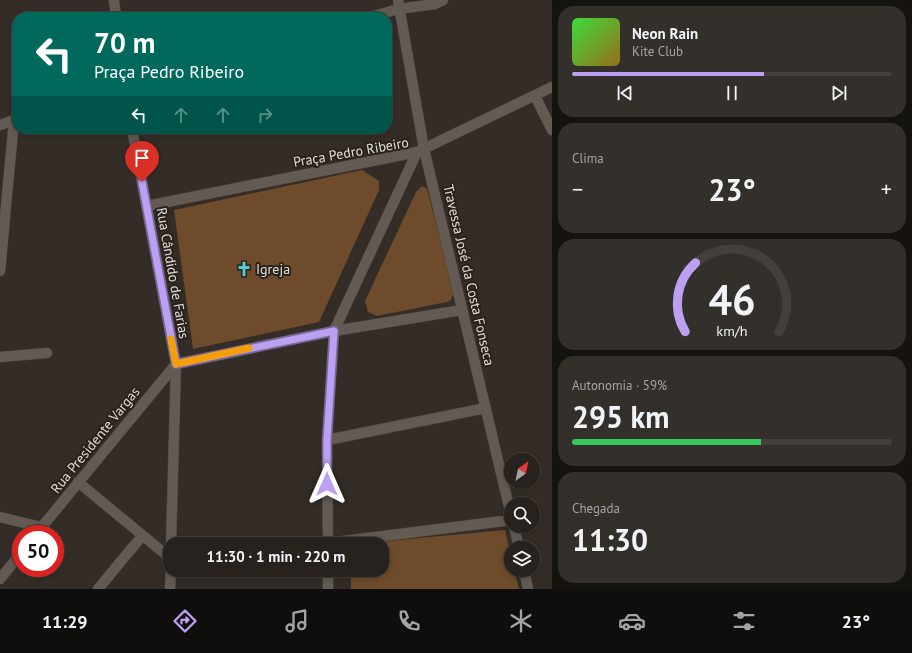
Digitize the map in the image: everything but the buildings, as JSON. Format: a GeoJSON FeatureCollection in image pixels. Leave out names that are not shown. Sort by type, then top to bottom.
{"type":"FeatureCollection","features":[{"type":"Feature","properties":{"kind":"street"},"geometry":{"type":"LineString","coordinates":[[114,0],[115,12]]}},
{"type":"Feature","properties":{"kind":"street"},"geometry":{"type":"LineString","coordinates":[[382,12],[398,5],[435,4],[443,0]]}},
{"type":"Feature","properties":{"kind":"street","name":"Travessa José da Costa Fonseca"},"geometry":{"type":"LineString","coordinates":[[398,5],[420,151],[462,310],[507,497]]}},
{"type":"Feature","properties":{"kind":"street"},"geometry":{"type":"LineString","coordinates":[[420,151],[552,87]]}},
{"type":"Feature","properties":{"kind":"street"},"geometry":{"type":"LineString","coordinates":[[535,96],[552,130]]}},
{"type":"Feature","properties":{"kind":"street"},"geometry":{"type":"LineString","coordinates":[[0,124],[12,121]]}},
{"type":"Feature","properties":{"kind":"street"},"geometry":{"type":"LineString","coordinates":[[0,271],[14,134]]}},
{"type":"Feature","properties":{"kind":"street","name":"Rua Cândido de Farias"},"geometry":{"type":"LineString","coordinates":[[133,134],[176,364],[171,537]]}},
{"type":"Feature","properties":{"kind":"street","name":"Praça Pedro Ribeiro"},"geometry":{"type":"LineString","coordinates":[[147,206],[420,151]]}},
{"type":"Feature","properties":{"kind":"street","name":"Praça Pedro Ribeiro"},"geometry":{"type":"LineString","coordinates":[[334,331],[420,151]]}},
{"type":"Feature","properties":{"kind":"street"},"geometry":{"type":"LineString","coordinates":[[176,364],[334,331],[462,310]]}},
{"type":"Feature","properties":{"kind":"street"},"geometry":{"type":"LineString","coordinates":[[328,537],[327,440],[334,331]]}},
{"type":"Feature","properties":{"kind":"street"},"geometry":{"type":"LineString","coordinates":[[0,357],[47,353]]}},
{"type":"Feature","properties":{"kind":"street","name":"Rua Presidente Vargas"},"geometry":{"type":"LineString","coordinates":[[44,525],[176,364]]}},
{"type":"Feature","properties":{"kind":"street"},"geometry":{"type":"LineString","coordinates":[[327,440],[486,408]]}},
{"type":"Feature","properties":{"kind":"street"},"geometry":{"type":"LineString","coordinates":[[78,482],[163,552]]}},
{"type":"Feature","properties":{"kind":"street"},"geometry":{"type":"LineString","coordinates":[[0,517],[22,525]]}},
{"type":"Feature","properties":{"kind":"street"},"geometry":{"type":"LineString","coordinates":[[381,537],[504,521]]}},
{"type":"Feature","properties":{"kind":"street"},"geometry":{"type":"LineString","coordinates":[[98,589],[142,536]]}},
{"type":"Feature","properties":{"kind":"street"},"geometry":{"type":"LineString","coordinates":[[0,579],[12,564]]}},
{"type":"Feature","properties":{"kind":"street"},"geometry":{"type":"LineString","coordinates":[[170,589],[171,577]]}},
{"type":"Feature","properties":{"kind":"street"},"geometry":{"type":"LineString","coordinates":[[328,577],[328,589]]}},
{"type":"Feature","properties":{"kind":"street"},"geometry":{"type":"LineString","coordinates":[[525,577],[528,589]]}},
{"type":"Feature","properties":{"kind":"shaded area"},"geometry":{"type":"Polygon","coordinates":[[[362,170],[379,181],[379,190],[319,322],[193,349],[174,210],[362,170]]]}},
{"type":"Feature","properties":{"kind":"shaded area"},"geometry":{"type":"Polygon","coordinates":[[[422,186],[427,189],[454,292],[451,300],[447,302],[377,316],[368,312],[365,301],[416,192],[422,186]]]}},
{"type":"Feature","properties":{"kind":"shaded area"},"geometry":{"type":"Polygon","coordinates":[[[504,530],[507,541],[504,541],[504,577],[516,577],[519,589],[351,589],[351,577],[389,577],[389,541],[504,530]]]}},
{"type":"Feature","properties":{"kind":"slow traffic"},"geometry":{"type":"LineString","coordinates":[[171,339],[176,364],[249,348]]}},
{"type":"Feature","properties":{"kind":"place","name":"Igreja"},"geometry":{"type":"Point","coordinates":[244,269]}},
{"type":"Feature","properties":{"kind":"route"},"geometry":{"type":"LineString","coordinates":[[142,182],[176,364],[334,331],[327,440],[327,484]]}}]}
